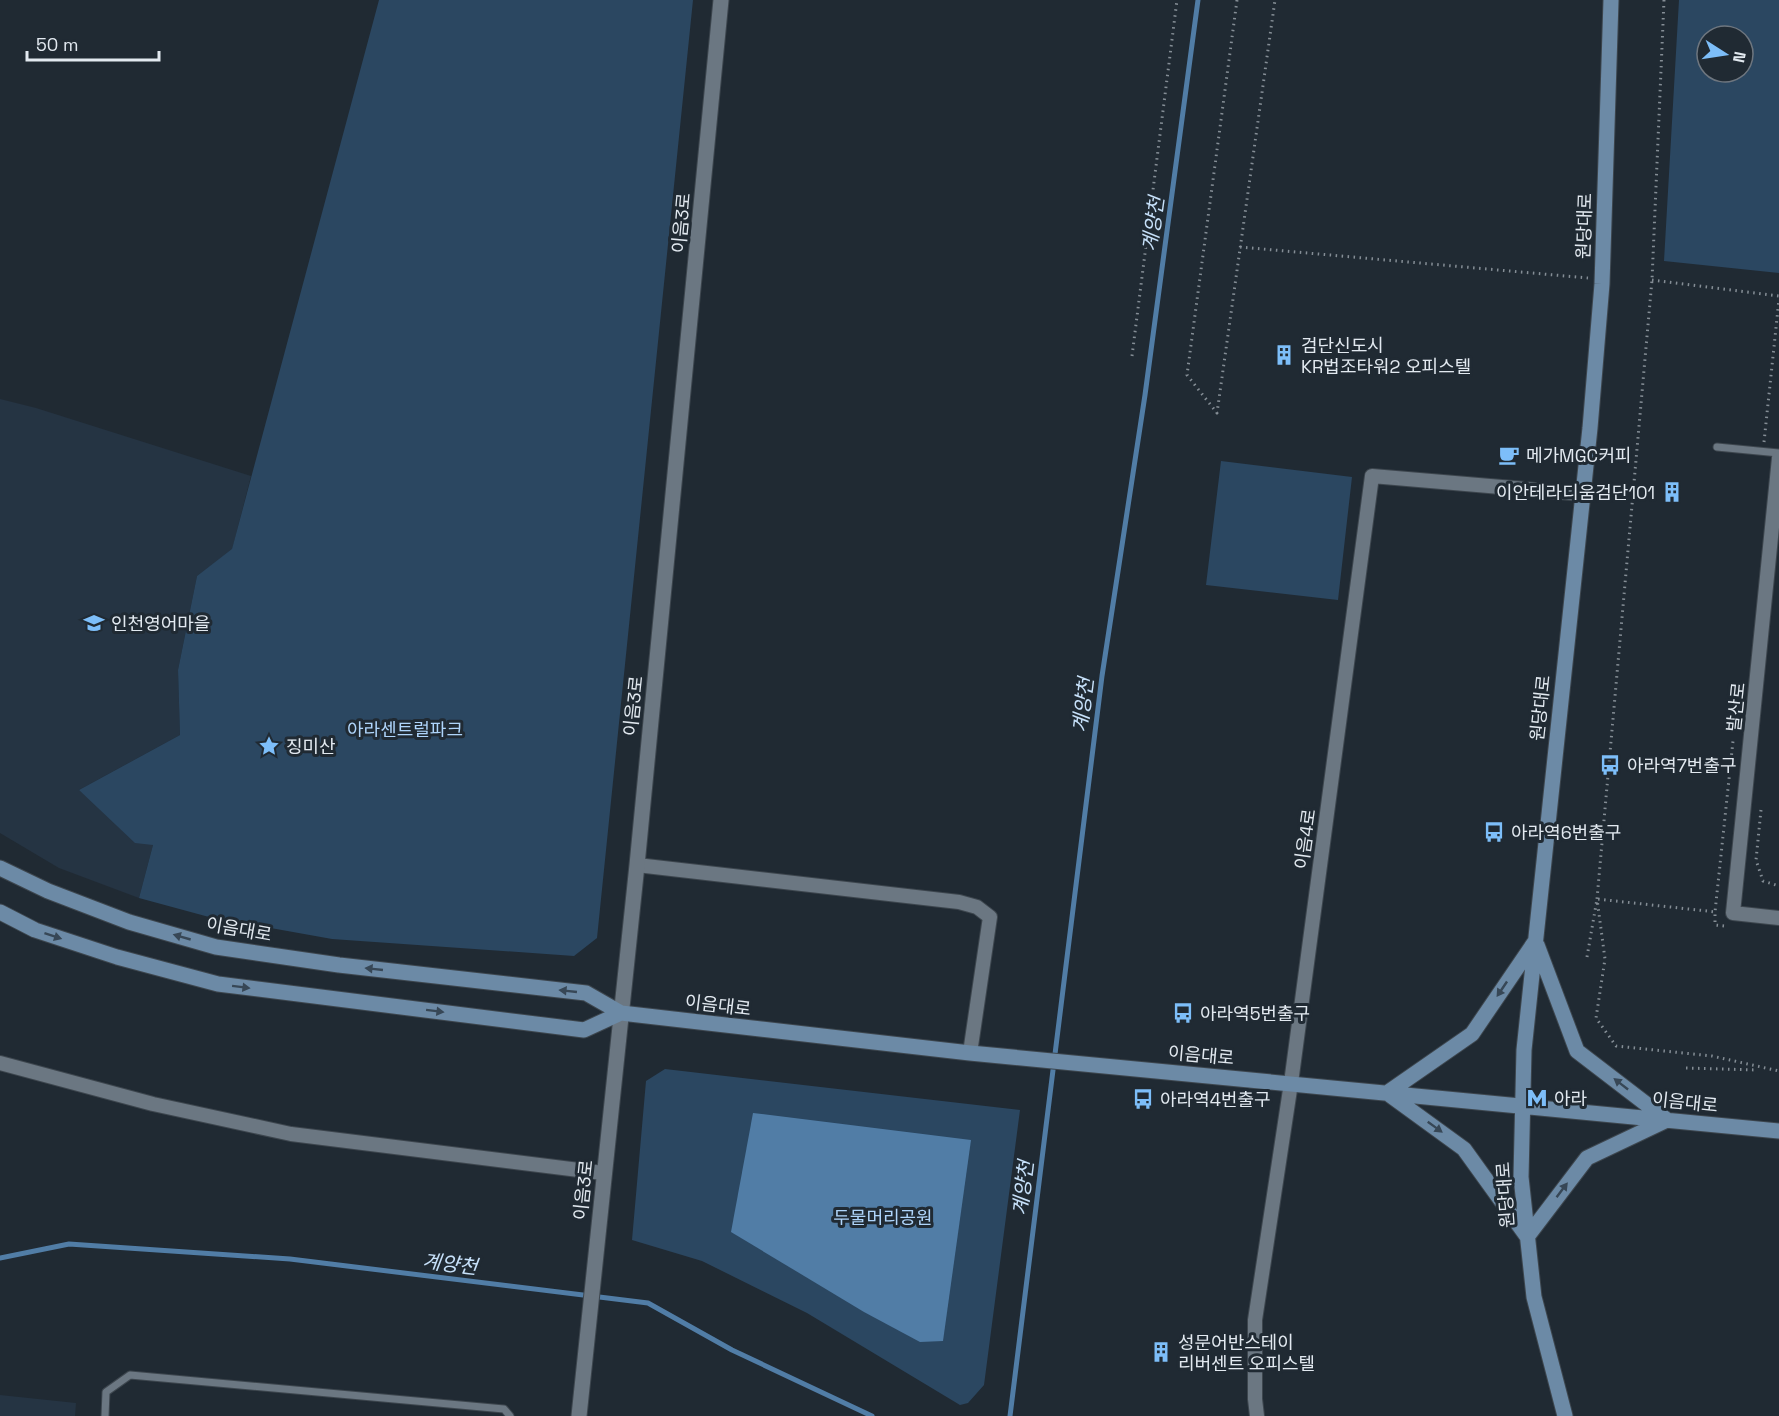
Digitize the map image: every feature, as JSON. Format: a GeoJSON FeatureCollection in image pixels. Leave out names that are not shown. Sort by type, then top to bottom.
{"type":"FeatureCollection","features":[{"type":"Feature","properties":{"kind":"main road","name":"원당대로"},"geometry":{"type":"LineString","coordinates":[[1565,1416],[1534,1297],[1527,1237],[1521,1177],[1524,1050],[1583,494],[1602,279],[1611,0]]}},
{"type":"Feature","properties":{"kind":"main road","name":"이음대로"},"geometry":{"type":"LineString","coordinates":[[0,867],[48,891],[129,922],[216,947],[339,965],[586,993],[621,1014],[1026,1059],[1779,1131]]}},
{"type":"Feature","properties":{"kind":"main road","name":"이음대로"},"geometry":{"type":"LineString","coordinates":[[0,912],[35,930],[117,957],[218,984],[584,1030],[621,1014]]}},
{"type":"Feature","properties":{"kind":"main road"},"geometry":{"type":"LineString","coordinates":[[1535,941],[1577,1051],[1667,1120],[1587,1158],[1527,1237],[1464,1149],[1388,1093],[1472,1034],[1535,941]]}},
{"type":"Feature","properties":{"kind":"street","name":"이음3로"},"geometry":{"type":"LineString","coordinates":[[579,1416],[637,865],[721,0]]}},
{"type":"Feature","properties":{"kind":"street","name":"발산로"},"geometry":{"type":"LineString","coordinates":[[1733,914],[1779,458]]}},
{"type":"Feature","properties":{"kind":"street","name":"이음4로"},"geometry":{"type":"LineString","coordinates":[[1257,1416],[1255,1320],[1291,1083],[1371,476],[1583,494]]}},
{"type":"Feature","properties":{"kind":"street"},"geometry":{"type":"LineString","coordinates":[[637,865],[959,902],[977,907],[990,917],[970,1053]]}},
{"type":"Feature","properties":{"kind":"street"},"geometry":{"type":"LineString","coordinates":[[1733,914],[1779,918]]}},
{"type":"Feature","properties":{"kind":"street"},"geometry":{"type":"LineString","coordinates":[[0,1063],[153,1104],[291,1134],[603,1173]]}},
{"type":"Feature","properties":{"kind":"lane"},"geometry":{"type":"LineString","coordinates":[[1717,447],[1779,453]]}},
{"type":"Feature","properties":{"kind":"lane"},"geometry":{"type":"LineString","coordinates":[[105,1416],[106,1392],[130,1376],[504,1409],[510,1416]]}},
{"type":"Feature","properties":{"kind":"path"},"geometry":{"type":"LineString","coordinates":[[1132,356],[1177,0]]}},
{"type":"Feature","properties":{"kind":"path"},"geometry":{"type":"LineString","coordinates":[[1238,0],[1187,375],[1217,413],[1275,0]]}},
{"type":"Feature","properties":{"kind":"path"},"geometry":{"type":"LineString","coordinates":[[1587,957],[1597,899],[1652,280],[1664,0]]}},
{"type":"Feature","properties":{"kind":"path"},"geometry":{"type":"LineString","coordinates":[[1240,247],[1602,279]]}},
{"type":"Feature","properties":{"kind":"path"},"geometry":{"type":"LineString","coordinates":[[1652,280],[1779,296]]}},
{"type":"Feature","properties":{"kind":"path"},"geometry":{"type":"LineString","coordinates":[[1762,801],[1756,860],[1763,881],[1779,886]]}},
{"type":"Feature","properties":{"kind":"path"},"geometry":{"type":"LineString","coordinates":[[1597,899],[1733,914]]}},
{"type":"Feature","properties":{"kind":"path"},"geometry":{"type":"LineString","coordinates":[[1597,899],[1605,959],[1596,1018],[1616,1046],[1712,1056],[1765,1070]]}},
{"type":"Feature","properties":{"kind":"path"},"geometry":{"type":"LineString","coordinates":[[1686,1068],[1779,1071]]}},
{"type":"Feature","properties":{"kind":"shaded area","name":"인천영어마을"},"geometry":{"type":"Polygon","coordinates":[[[0,399],[36,408],[251,476],[232,550],[197,576],[178,670],[180,735],[79,790],[153,845],[139,898],[59,868],[0,833],[0,399]]]}},
{"type":"Feature","properties":{"kind":"shaded area"},"geometry":{"type":"Polygon","coordinates":[[[753,1113],[971,1140],[943,1341],[920,1342],[864,1312],[731,1232],[753,1113]]]}},
{"type":"Feature","properties":{"kind":"shaded area"},"geometry":{"type":"Polygon","coordinates":[[[0,1395],[76,1403],[75,1416],[0,1416],[0,1395]]]}},
{"type":"Feature","properties":{"kind":"green space","name":"아라센트럴파크"},"geometry":{"type":"Polygon","coordinates":[[[379,0],[693,0],[597,938],[574,956],[332,939],[209,917],[139,898],[153,845],[135,843],[79,790],[180,735],[178,670],[197,576],[232,549],[379,0]]]}},
{"type":"Feature","properties":{"kind":"green space"},"geometry":{"type":"Polygon","coordinates":[[[1679,0],[1779,0],[1779,273],[1664,261],[1679,0]]]}},
{"type":"Feature","properties":{"kind":"green space"},"geometry":{"type":"Polygon","coordinates":[[[1221,461],[1352,477],[1338,600],[1206,585],[1221,461]]]}},
{"type":"Feature","properties":{"kind":"green space","name":"두물머리공원"},"geometry":{"type":"Polygon","coordinates":[[[665,1069],[1020,1110],[984,1385],[968,1403],[960,1405],[807,1313],[702,1261],[632,1240],[646,1081],[665,1069]]]}},
{"type":"Feature","properties":{"kind":"waterway","name":"계양천"},"geometry":{"type":"LineString","coordinates":[[1010,1416],[1102,676],[1145,395],[1198,0]]}},
{"type":"Feature","properties":{"kind":"waterway","name":"계양천"},"geometry":{"type":"LineString","coordinates":[[0,1258],[69,1244],[290,1259],[648,1303],[732,1350],[872,1416]]}},
{"type":"Feature","properties":{"kind":"place","name":"검단신도시 KR법조타워2 오피스텔"},"geometry":{"type":"Point","coordinates":[1284,355]}},
{"type":"Feature","properties":{"kind":"place","name":"메가MGC커피"},"geometry":{"type":"Point","coordinates":[1509,455]}},
{"type":"Feature","properties":{"kind":"place","name":"이안테라디움검단101"},"geometry":{"type":"Point","coordinates":[1672,492]}},
{"type":"Feature","properties":{"kind":"place","name":"인천영어마을"},"geometry":{"type":"Point","coordinates":[94,623]}},
{"type":"Feature","properties":{"kind":"place","name":"징미산"},"geometry":{"type":"Point","coordinates":[269,746]}},
{"type":"Feature","properties":{"kind":"place","name":"아라역7번출구"},"geometry":{"type":"Point","coordinates":[1610,765]}},
{"type":"Feature","properties":{"kind":"place","name":"아라역6번출구"},"geometry":{"type":"Point","coordinates":[1494,832]}},
{"type":"Feature","properties":{"kind":"place","name":"아라역5번출구"},"geometry":{"type":"Point","coordinates":[1183,1013]}},
{"type":"Feature","properties":{"kind":"place","name":"아라"},"geometry":{"type":"Point","coordinates":[1537,1098]}},
{"type":"Feature","properties":{"kind":"place","name":"아라역4번출구"},"geometry":{"type":"Point","coordinates":[1143,1099]}},
{"type":"Feature","properties":{"kind":"place","name":"성문어반스테이 리버센트 오피스텔"},"geometry":{"type":"Point","coordinates":[1161,1352]}}]}
